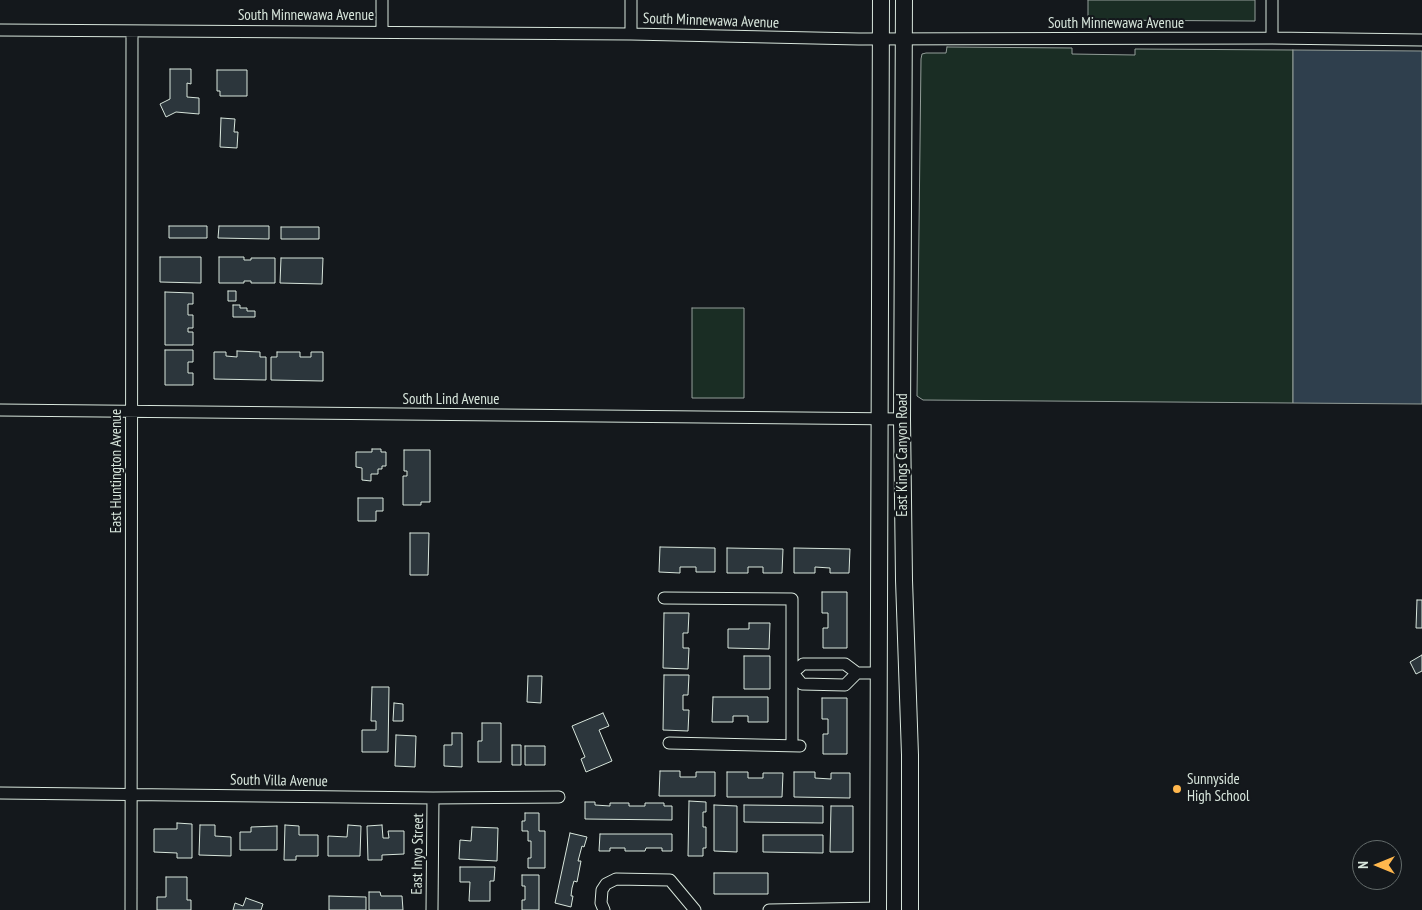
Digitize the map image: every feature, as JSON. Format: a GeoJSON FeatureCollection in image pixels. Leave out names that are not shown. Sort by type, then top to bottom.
{"type":"FeatureCollection","features":[{"type":"Feature","properties":{"kind":"main road","name":"East Kings Canyon Road"},"geometry":{"type":"LineString","coordinates":[[878,909],[881,0]]}},
{"type":"Feature","properties":{"kind":"main road","name":"East Kings Canyon Road"},"geometry":{"type":"LineString","coordinates":[[904,0],[902,420],[904,580],[910,754],[910,910]]}},
{"type":"Feature","properties":{"kind":"street"},"geometry":{"type":"LineString","coordinates":[[382,0],[382,31]]}},
{"type":"Feature","properties":{"kind":"street"},"geometry":{"type":"LineString","coordinates":[[630,34],[631,0]]}},
{"type":"Feature","properties":{"kind":"street"},"geometry":{"type":"LineString","coordinates":[[1272,0],[1272,38]]}},
{"type":"Feature","properties":{"kind":"street","name":"South Minnewawa Avenue"},"geometry":{"type":"LineString","coordinates":[[0,30],[382,31],[881,39],[1272,38],[1422,40]]}},
{"type":"Feature","properties":{"kind":"street","name":"East Huntington Avenue"},"geometry":{"type":"LineString","coordinates":[[131,910],[132,31]]}},
{"type":"Feature","properties":{"kind":"street","name":"South Lind Avenue"},"geometry":{"type":"LineString","coordinates":[[0,410],[902,420]]}},
{"type":"Feature","properties":{"kind":"street"},"geometry":{"type":"LineString","coordinates":[[664,598],[792,599],[792,673],[796,746],[669,743]]}},
{"type":"Feature","properties":{"kind":"street"},"geometry":{"type":"LineString","coordinates":[[792,673],[803,664],[845,664],[856,673],[880,673]]}},
{"type":"Feature","properties":{"kind":"street"},"geometry":{"type":"LineString","coordinates":[[792,673],[802,684],[845,685],[856,673]]}},
{"type":"Feature","properties":{"kind":"street","name":"South Villa Avenue"},"geometry":{"type":"LineString","coordinates":[[0,793],[433,798],[559,797]]}},
{"type":"Feature","properties":{"kind":"street","name":"East Inyo Street"},"geometry":{"type":"LineString","coordinates":[[432,910],[433,798]]}},
{"type":"Feature","properties":{"kind":"street"},"geometry":{"type":"LineString","coordinates":[[604,910],[601,903],[602,890],[606,884],[616,879],[670,880],[695,910]]}},
{"type":"Feature","properties":{"kind":"street"},"geometry":{"type":"LineString","coordinates":[[769,910],[878,909]]}},
{"type":"Feature","properties":{"kind":"green space"},"geometry":{"type":"Polygon","coordinates":[[[1088,0],[1255,0],[1255,21],[1088,20],[1088,0]]]}},
{"type":"Feature","properties":{"kind":"green space"},"geometry":{"type":"Polygon","coordinates":[[[947,47],[1072,48],[1072,54],[1135,55],[1135,49],[1293,50],[1293,403],[923,400],[917,396],[921,59],[922,54],[926,53],[946,53],[947,47]]]}},
{"type":"Feature","properties":{"kind":"green space"},"geometry":{"type":"Polygon","coordinates":[[[692,308],[744,308],[744,398],[692,398],[692,308]]]}},
{"type":"Feature","properties":{"kind":"water"},"geometry":{"type":"Polygon","coordinates":[[[1293,50],[1422,51],[1422,404],[1293,403],[1293,50]]]}},
{"type":"Feature","properties":{"kind":"building"},"geometry":{"type":"Polygon","coordinates":[[[170,69],[191,69],[191,84],[187,83],[187,97],[199,98],[199,114],[176,112],[166,117],[160,104],[170,99],[170,69]]]}},
{"type":"Feature","properties":{"kind":"building"},"geometry":{"type":"Polygon","coordinates":[[[217,70],[247,70],[247,96],[220,96],[220,91],[217,91],[217,70]]]}},
{"type":"Feature","properties":{"kind":"building"},"geometry":{"type":"Polygon","coordinates":[[[221,118],[235,119],[234,132],[238,132],[237,148],[220,147],[221,118]]]}},
{"type":"Feature","properties":{"kind":"building"},"geometry":{"type":"Polygon","coordinates":[[[169,226],[207,226],[207,238],[169,238],[169,226]]]}},
{"type":"Feature","properties":{"kind":"building"},"geometry":{"type":"Polygon","coordinates":[[[219,226],[269,226],[269,239],[218,238],[219,226]]]}},
{"type":"Feature","properties":{"kind":"building"},"geometry":{"type":"Polygon","coordinates":[[[281,227],[319,227],[319,239],[281,239],[281,227]]]}},
{"type":"Feature","properties":{"kind":"building"},"geometry":{"type":"Polygon","coordinates":[[[160,257],[201,257],[201,283],[160,282],[160,257]]]}},
{"type":"Feature","properties":{"kind":"building"},"geometry":{"type":"Polygon","coordinates":[[[219,257],[244,257],[244,260],[251,260],[251,258],[275,258],[275,283],[251,283],[251,281],[244,281],[244,283],[219,283],[219,257]]]}},
{"type":"Feature","properties":{"kind":"building"},"geometry":{"type":"Polygon","coordinates":[[[281,258],[323,258],[322,284],[280,283],[281,258]]]}},
{"type":"Feature","properties":{"kind":"building"},"geometry":{"type":"Polygon","coordinates":[[[228,291],[236,291],[236,301],[228,301],[228,291]]]}},
{"type":"Feature","properties":{"kind":"building"},"geometry":{"type":"Polygon","coordinates":[[[165,292],[193,293],[193,304],[188,304],[188,315],[193,315],[193,328],[188,328],[188,332],[193,332],[193,345],[165,345],[165,292]]]}},
{"type":"Feature","properties":{"kind":"building"},"geometry":{"type":"Polygon","coordinates":[[[233,305],[247,308],[247,311],[255,311],[255,317],[233,317],[233,305]]]}},
{"type":"Feature","properties":{"kind":"building"},"geometry":{"type":"Polygon","coordinates":[[[165,350],[193,350],[193,362],[188,362],[188,373],[193,373],[193,385],[165,385],[165,350]]]}},
{"type":"Feature","properties":{"kind":"building"},"geometry":{"type":"Polygon","coordinates":[[[237,351],[260,352],[260,357],[266,357],[266,380],[214,379],[214,352],[226,352],[226,356],[237,357],[237,351]]]}},
{"type":"Feature","properties":{"kind":"building"},"geometry":{"type":"Polygon","coordinates":[[[277,352],[300,352],[300,357],[311,357],[311,352],[323,352],[323,381],[271,380],[271,357],[277,357],[277,352]]]}},
{"type":"Feature","properties":{"kind":"building"},"geometry":{"type":"Polygon","coordinates":[[[372,449],[381,449],[381,452],[386,452],[386,466],[378,469],[378,474],[371,474],[371,481],[362,480],[362,468],[356,467],[356,452],[372,452],[372,449]]]}},
{"type":"Feature","properties":{"kind":"building"},"geometry":{"type":"Polygon","coordinates":[[[404,450],[430,450],[430,502],[421,502],[421,505],[403,505],[403,476],[407,476],[407,471],[404,471],[404,450]]]}},
{"type":"Feature","properties":{"kind":"building"},"geometry":{"type":"Polygon","coordinates":[[[358,498],[383,498],[383,511],[376,511],[376,521],[358,521],[358,498]]]}},
{"type":"Feature","properties":{"kind":"building"},"geometry":{"type":"Polygon","coordinates":[[[410,533],[429,533],[428,575],[410,575],[410,533]]]}},
{"type":"Feature","properties":{"kind":"building"},"geometry":{"type":"Polygon","coordinates":[[[660,547],[715,548],[715,572],[696,572],[696,567],[680,567],[680,573],[659,572],[660,547]]]}},
{"type":"Feature","properties":{"kind":"building"},"geometry":{"type":"Polygon","coordinates":[[[727,548],[783,549],[782,573],[763,573],[763,567],[748,567],[748,573],[727,573],[727,548]]]}},
{"type":"Feature","properties":{"kind":"building"},"geometry":{"type":"Polygon","coordinates":[[[794,548],[850,549],[849,573],[830,573],[830,568],[815,567],[815,573],[794,573],[794,548]]]}},
{"type":"Feature","properties":{"kind":"building"},"geometry":{"type":"Polygon","coordinates":[[[822,592],[847,592],[847,648],[823,648],[823,628],[828,628],[828,613],[822,613],[822,592]]]}},
{"type":"Feature","properties":{"kind":"building"},"geometry":{"type":"Polygon","coordinates":[[[1417,600],[1422,600],[1422,628],[1416,628],[1417,600]]]}},
{"type":"Feature","properties":{"kind":"building"},"geometry":{"type":"Polygon","coordinates":[[[664,613],[689,613],[688,633],[683,633],[683,648],[689,648],[688,669],[663,668],[664,613]]]}},
{"type":"Feature","properties":{"kind":"building"},"geometry":{"type":"Polygon","coordinates":[[[749,623],[770,623],[769,649],[728,648],[728,629],[749,629],[749,623]]]}},
{"type":"Feature","properties":{"kind":"building"},"geometry":{"type":"Polygon","coordinates":[[[1422,655],[1422,671],[1416,674],[1410,662],[1422,655]]]}},
{"type":"Feature","properties":{"kind":"building"},"geometry":{"type":"Polygon","coordinates":[[[744,656],[770,656],[770,689],[744,689],[744,656]]]}},
{"type":"Feature","properties":{"kind":"building"},"geometry":{"type":"Polygon","coordinates":[[[664,675],[689,675],[688,695],[683,695],[683,710],[689,710],[688,731],[663,730],[664,675]]]}},
{"type":"Feature","properties":{"kind":"building"},"geometry":{"type":"Polygon","coordinates":[[[528,676],[542,676],[541,703],[527,702],[528,676]]]}},
{"type":"Feature","properties":{"kind":"building"},"geometry":{"type":"Polygon","coordinates":[[[372,687],[389,687],[388,752],[362,752],[362,730],[376,730],[376,721],[371,721],[372,687]]]}},
{"type":"Feature","properties":{"kind":"building"},"geometry":{"type":"Polygon","coordinates":[[[713,697],[768,697],[768,722],[748,722],[748,716],[733,716],[733,722],[712,722],[713,697]]]}},
{"type":"Feature","properties":{"kind":"building"},"geometry":{"type":"Polygon","coordinates":[[[822,698],[847,698],[847,754],[823,754],[823,734],[828,734],[828,719],[822,719],[822,698]]]}},
{"type":"Feature","properties":{"kind":"building"},"geometry":{"type":"Polygon","coordinates":[[[394,703],[403,704],[403,721],[393,721],[394,703]]]}},
{"type":"Feature","properties":{"kind":"building"},"geometry":{"type":"Polygon","coordinates":[[[603,713],[609,726],[599,730],[612,761],[586,772],[581,759],[585,757],[572,726],[603,713]]]}},
{"type":"Feature","properties":{"kind":"building"},"geometry":{"type":"Polygon","coordinates":[[[482,723],[501,723],[501,762],[478,762],[478,741],[482,741],[482,723]]]}},
{"type":"Feature","properties":{"kind":"building"},"geometry":{"type":"Polygon","coordinates":[[[452,733],[462,733],[462,767],[444,766],[444,745],[452,745],[452,733]]]}},
{"type":"Feature","properties":{"kind":"building"},"geometry":{"type":"Polygon","coordinates":[[[396,735],[416,736],[415,767],[395,766],[396,735]]]}},
{"type":"Feature","properties":{"kind":"building"},"geometry":{"type":"Polygon","coordinates":[[[512,745],[521,745],[521,765],[512,765],[512,745]]]}},
{"type":"Feature","properties":{"kind":"building"},"geometry":{"type":"Polygon","coordinates":[[[525,746],[545,746],[545,765],[525,765],[525,746]]]}},
{"type":"Feature","properties":{"kind":"building"},"geometry":{"type":"Polygon","coordinates":[[[660,771],[680,771],[680,777],[696,777],[696,772],[715,772],[715,796],[659,796],[660,771]]]}},
{"type":"Feature","properties":{"kind":"building"},"geometry":{"type":"Polygon","coordinates":[[[727,772],[748,772],[748,778],[763,778],[763,773],[783,773],[782,797],[727,797],[727,772]]]}},
{"type":"Feature","properties":{"kind":"building"},"geometry":{"type":"Polygon","coordinates":[[[794,772],[815,772],[815,778],[831,779],[831,773],[850,773],[850,798],[794,797],[794,772]]]}},
{"type":"Feature","properties":{"kind":"building"},"geometry":{"type":"Polygon","coordinates":[[[689,801],[706,802],[706,812],[703,812],[703,827],[706,827],[706,848],[703,848],[703,856],[688,856],[689,801]]]}},
{"type":"Feature","properties":{"kind":"building"},"geometry":{"type":"Polygon","coordinates":[[[585,802],[595,802],[595,805],[610,806],[610,803],[629,803],[629,806],[645,806],[645,803],[664,803],[664,806],[672,806],[672,820],[585,819],[585,802]]]}},
{"type":"Feature","properties":{"kind":"building"},"geometry":{"type":"Polygon","coordinates":[[[714,805],[737,806],[737,852],[714,851],[714,805]]]}},
{"type":"Feature","properties":{"kind":"building"},"geometry":{"type":"Polygon","coordinates":[[[744,805],[823,806],[823,823],[744,822],[744,805]]]}},
{"type":"Feature","properties":{"kind":"building"},"geometry":{"type":"Polygon","coordinates":[[[831,806],[853,806],[853,852],[830,852],[831,806]]]}},
{"type":"Feature","properties":{"kind":"building"},"geometry":{"type":"Polygon","coordinates":[[[525,813],[539,813],[539,831],[545,831],[545,868],[528,868],[528,858],[531,858],[531,841],[528,841],[528,831],[522,831],[522,821],[525,821],[525,813]]]}},
{"type":"Feature","properties":{"kind":"building"},"geometry":{"type":"Polygon","coordinates":[[[177,823],[192,824],[192,858],[177,858],[177,853],[154,852],[154,829],[177,829],[177,823]]]}},
{"type":"Feature","properties":{"kind":"building"},"geometry":{"type":"Polygon","coordinates":[[[200,825],[215,825],[215,836],[231,837],[231,856],[199,855],[200,825]]]}},
{"type":"Feature","properties":{"kind":"building"},"geometry":{"type":"Polygon","coordinates":[[[285,825],[299,826],[299,835],[318,835],[318,856],[296,856],[296,860],[284,860],[285,825]]]}},
{"type":"Feature","properties":{"kind":"building"},"geometry":{"type":"Polygon","coordinates":[[[348,825],[361,826],[360,856],[328,856],[328,836],[347,837],[348,825]]]}},
{"type":"Feature","properties":{"kind":"building"},"geometry":{"type":"Polygon","coordinates":[[[382,825],[383,838],[389,838],[388,831],[404,831],[404,854],[382,855],[382,860],[368,860],[367,826],[382,825]]]}},
{"type":"Feature","properties":{"kind":"building"},"geometry":{"type":"Polygon","coordinates":[[[277,826],[277,850],[240,850],[240,832],[251,832],[251,827],[277,826]]]}},
{"type":"Feature","properties":{"kind":"building"},"geometry":{"type":"Polygon","coordinates":[[[472,827],[498,828],[497,861],[459,859],[460,840],[471,841],[472,827]]]}},
{"type":"Feature","properties":{"kind":"building"},"geometry":{"type":"Polygon","coordinates":[[[570,833],[587,837],[584,847],[582,846],[578,861],[581,861],[577,882],[574,881],[572,888],[571,907],[555,903],[570,833]]]}},
{"type":"Feature","properties":{"kind":"building"},"geometry":{"type":"Polygon","coordinates":[[[600,834],[672,834],[672,851],[662,851],[662,848],[646,848],[645,851],[625,851],[625,848],[610,848],[610,851],[599,851],[600,834]]]}},
{"type":"Feature","properties":{"kind":"building"},"geometry":{"type":"Polygon","coordinates":[[[763,835],[823,835],[823,853],[763,852],[763,835]]]}},
{"type":"Feature","properties":{"kind":"building"},"geometry":{"type":"Polygon","coordinates":[[[460,867],[495,867],[494,881],[490,881],[490,901],[469,901],[470,882],[460,882],[460,867]]]}},
{"type":"Feature","properties":{"kind":"building"},"geometry":{"type":"Polygon","coordinates":[[[714,873],[768,873],[768,894],[714,894],[714,873]]]}},
{"type":"Feature","properties":{"kind":"building"},"geometry":{"type":"Polygon","coordinates":[[[522,875],[539,875],[539,910],[522,910],[522,900],[525,900],[525,886],[522,886],[522,875]]]}},
{"type":"Feature","properties":{"kind":"building"},"geometry":{"type":"Polygon","coordinates":[[[166,877],[187,877],[187,900],[191,900],[191,910],[157,910],[157,897],[166,897],[166,877]]]}},
{"type":"Feature","properties":{"kind":"building"},"geometry":{"type":"Polygon","coordinates":[[[369,892],[380,892],[381,896],[402,896],[403,910],[369,910],[369,892]]]}},
{"type":"Feature","properties":{"kind":"building"},"geometry":{"type":"Polygon","coordinates":[[[329,896],[366,897],[366,910],[329,910],[329,896]]]}},
{"type":"Feature","properties":{"kind":"building"},"geometry":{"type":"Polygon","coordinates":[[[246,898],[263,904],[261,910],[233,910],[235,903],[243,906],[246,898]]]}},
{"type":"Feature","properties":{"kind":"place","name":"Sunnyside High School"},"geometry":{"type":"Point","coordinates":[1177,789]}}]}
